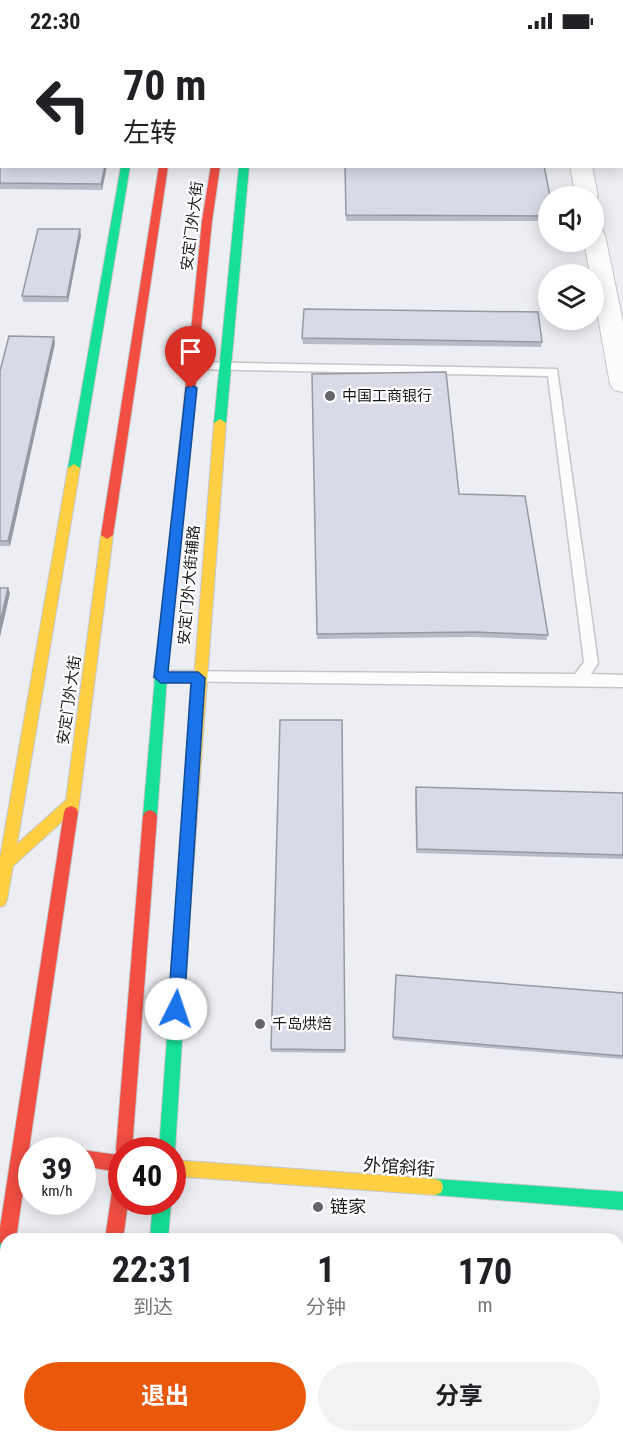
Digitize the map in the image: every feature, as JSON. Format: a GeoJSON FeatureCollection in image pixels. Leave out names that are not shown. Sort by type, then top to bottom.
{"type":"FeatureCollection","features":[{"type":"Feature","properties":{"kind":"street"},"geometry":{"type":"LineString","coordinates":[[0,900],[126,168]]}},
{"type":"Feature","properties":{"kind":"street","name":"安定门外大街"},"geometry":{"type":"LineString","coordinates":[[23,1137],[72,803],[112,498],[164,168]]}},
{"type":"Feature","properties":{"kind":"street","name":"安定门外大街"},"geometry":{"type":"LineString","coordinates":[[125,1137],[161,677],[207,221],[216,168]]}},
{"type":"Feature","properties":{"kind":"street","name":"安定门外大街辅路"},"geometry":{"type":"LineString","coordinates":[[168,1137],[198,678],[223,366],[244,168]]}},
{"type":"Feature","properties":{"kind":"street"},"geometry":{"type":"LineString","coordinates":[[581,168],[585,186]]}},
{"type":"Feature","properties":{"kind":"street"},"geometry":{"type":"LineString","coordinates":[[597,252],[623,384]]}},
{"type":"Feature","properties":{"kind":"street"},"geometry":{"type":"LineString","coordinates":[[7,862],[72,803]]}},
{"type":"Feature","properties":{"kind":"street","name":"外馆斜街"},"geometry":{"type":"LineString","coordinates":[[186,1169],[623,1202]]}},
{"type":"Feature","properties":{"kind":"street","name":"安定门外大街"},"geometry":{"type":"LineString","coordinates":[[9,1233],[18,1171]]}},
{"type":"Feature","properties":{"kind":"street"},"geometry":{"type":"LineString","coordinates":[[115,1233],[117,1215]]}},
{"type":"Feature","properties":{"kind":"street"},"geometry":{"type":"LineString","coordinates":[[159,1233],[161,1215]]}},
{"type":"Feature","properties":{"kind":"lane"},"geometry":{"type":"LineString","coordinates":[[194,366],[554,372],[591,663],[579,680]]}},
{"type":"Feature","properties":{"kind":"lane"},"geometry":{"type":"LineString","coordinates":[[161,677],[623,681]]}},
{"type":"Feature","properties":{"kind":"building"},"geometry":{"type":"Polygon","coordinates":[[[0,168],[105,168],[101,184],[0,183],[0,168]]]}},
{"type":"Feature","properties":{"kind":"building"},"geometry":{"type":"Polygon","coordinates":[[[345,168],[544,168],[548,186],[538,186],[538,216],[346,215],[345,168]]]}},
{"type":"Feature","properties":{"kind":"building"},"geometry":{"type":"Polygon","coordinates":[[[38,229],[80,229],[67,297],[22,296],[38,229]]]}},
{"type":"Feature","properties":{"kind":"building"},"geometry":{"type":"Polygon","coordinates":[[[304,309],[538,312],[538,330],[540,330],[542,342],[302,338],[304,309]]]}},
{"type":"Feature","properties":{"kind":"building"},"geometry":{"type":"Polygon","coordinates":[[[9,336],[54,337],[8,541],[0,541],[0,371],[9,336]]]}},
{"type":"Feature","properties":{"kind":"building"},"geometry":{"type":"Polygon","coordinates":[[[446,372],[459,494],[525,496],[548,635],[475,632],[317,634],[312,374],[446,372]]]}},
{"type":"Feature","properties":{"kind":"building"},"geometry":{"type":"Polygon","coordinates":[[[0,588],[8,588],[0,623],[0,588]]]}},
{"type":"Feature","properties":{"kind":"building"},"geometry":{"type":"Polygon","coordinates":[[[280,720],[342,720],[345,1050],[271,1049],[280,720]]]}},
{"type":"Feature","properties":{"kind":"building"},"geometry":{"type":"Polygon","coordinates":[[[416,787],[623,793],[623,855],[417,849],[416,787]]]}},
{"type":"Feature","properties":{"kind":"building"},"geometry":{"type":"Polygon","coordinates":[[[396,975],[623,993],[623,1056],[393,1037],[396,975]]]}},
{"type":"Feature","properties":{"kind":"traffic: fast"},"geometry":{"type":"LineString","coordinates":[[74,468],[126,168]]}},
{"type":"Feature","properties":{"kind":"traffic: fast"},"geometry":{"type":"LineString","coordinates":[[220,423],[244,168]]}},
{"type":"Feature","properties":{"kind":"traffic: fast"},"geometry":{"type":"LineString","coordinates":[[150,816],[161,677],[188,411]]}},
{"type":"Feature","properties":{"kind":"traffic: fast"},"geometry":{"type":"LineString","coordinates":[[168,1137],[184,898]]}},
{"type":"Feature","properties":{"kind":"traffic: fast"},"geometry":{"type":"LineString","coordinates":[[435,1187],[623,1201]]}},
{"type":"Feature","properties":{"kind":"traffic: fast"},"geometry":{"type":"LineString","coordinates":[[159,1233],[161,1215]]}},
{"type":"Feature","properties":{"kind":"traffic: slow"},"geometry":{"type":"LineString","coordinates":[[184,898],[220,423]]}},
{"type":"Feature","properties":{"kind":"traffic: slow"},"geometry":{"type":"LineString","coordinates":[[0,900],[74,468]]}},
{"type":"Feature","properties":{"kind":"traffic: slow"},"geometry":{"type":"LineString","coordinates":[[71,812],[107,535]]}},
{"type":"Feature","properties":{"kind":"traffic: slow"},"geometry":{"type":"LineString","coordinates":[[7,862],[72,803]]}},
{"type":"Feature","properties":{"kind":"traffic: slow"},"geometry":{"type":"LineString","coordinates":[[186,1169],[435,1187]]}},
{"type":"Feature","properties":{"kind":"traffic: jam"},"geometry":{"type":"LineString","coordinates":[[107,535],[164,168]]}},
{"type":"Feature","properties":{"kind":"traffic: jam"},"geometry":{"type":"LineString","coordinates":[[188,411],[207,221],[216,168]]}},
{"type":"Feature","properties":{"kind":"traffic: jam"},"geometry":{"type":"LineString","coordinates":[[8,1233],[71,812]]}},
{"type":"Feature","properties":{"kind":"traffic: jam"},"geometry":{"type":"LineString","coordinates":[[125,1137],[150,816]]}},
{"type":"Feature","properties":{"kind":"traffic: jam"},"geometry":{"type":"LineString","coordinates":[[96,1160],[108,1162]]}},
{"type":"Feature","properties":{"kind":"traffic: jam"},"geometry":{"type":"LineString","coordinates":[[115,1233],[117,1215]]}},
{"type":"Feature","properties":{"kind":"place","name":"中国工商银行"},"geometry":{"type":"Point","coordinates":[330,396]}},
{"type":"Feature","properties":{"kind":"place","name":"千岛烘焙"},"geometry":{"type":"Point","coordinates":[260,1024]}},
{"type":"Feature","properties":{"kind":"place","name":"链家"},"geometry":{"type":"Point","coordinates":[318,1207]}},
{"type":"Feature","properties":{"kind":"route"},"geometry":{"type":"LineString","coordinates":[[176,1009],[198,678],[161,677],[191,388]]}}]}
